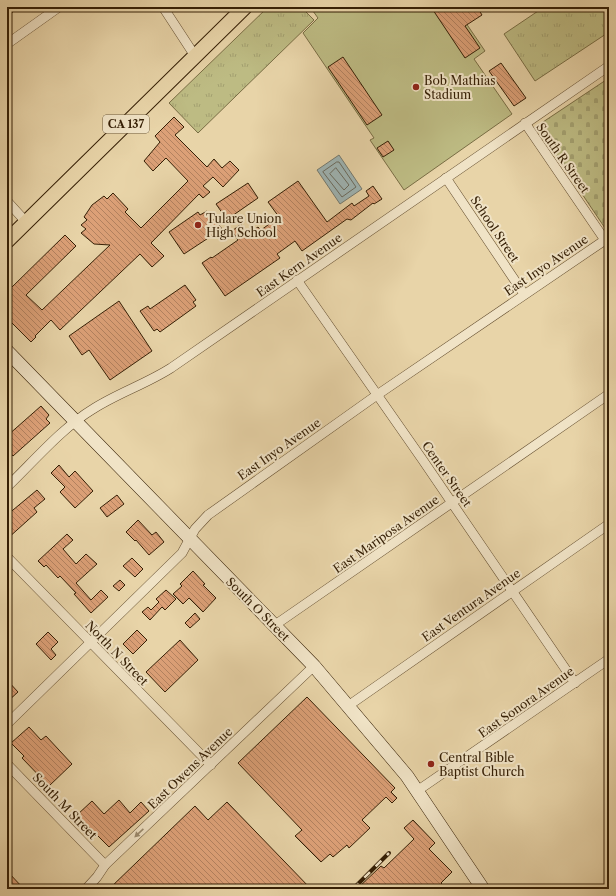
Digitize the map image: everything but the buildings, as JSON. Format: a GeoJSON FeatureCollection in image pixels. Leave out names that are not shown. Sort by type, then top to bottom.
{"type":"FeatureCollection","features":[{"type":"Feature","properties":{"kind":"main road","name":"CA 137"},"geometry":{"type":"LineString","coordinates":[[7,240],[245,7]]}},
{"type":"Feature","properties":{"kind":"main road","name":"South O Street"},"geometry":{"type":"LineString","coordinates":[[7,351],[276,625],[314,666],[417,791],[483,889]]}},
{"type":"Feature","properties":{"kind":"street"},"geometry":{"type":"LineString","coordinates":[[7,44],[58,7]]}},
{"type":"Feature","properties":{"kind":"street"},"geometry":{"type":"LineString","coordinates":[[163,7],[196,56]]}},
{"type":"Feature","properties":{"kind":"street","name":"East Kern Avenue"},"geometry":{"type":"LineString","coordinates":[[7,487],[76,421],[107,400],[157,377],[609,66]]}},
{"type":"Feature","properties":{"kind":"street","name":"South R Street"},"geometry":{"type":"LineString","coordinates":[[525,123],[607,243]]}},
{"type":"Feature","properties":{"kind":"street","name":"School Street"},"geometry":{"type":"LineString","coordinates":[[446,178],[524,294]]}},
{"type":"Feature","properties":{"kind":"street"},"geometry":{"type":"LineString","coordinates":[[7,201],[26,222]]}},
{"type":"Feature","properties":{"kind":"street","name":"East Inyo Avenue"},"geometry":{"type":"LineString","coordinates":[[7,724],[182,553],[191,539],[195,529],[214,511],[377,395],[524,294],[607,243]]}},
{"type":"Feature","properties":{"kind":"street","name":"Center Street"},"geometry":{"type":"LineString","coordinates":[[297,280],[452,502],[575,683]]}},
{"type":"Feature","properties":{"kind":"street","name":"East Mariposa Avenue"},"geometry":{"type":"LineString","coordinates":[[276,625],[609,394]]}},
{"type":"Feature","properties":{"kind":"street","name":"East Ventura Avenue"},"geometry":{"type":"LineString","coordinates":[[348,706],[609,524]]}},
{"type":"Feature","properties":{"kind":"street","name":"North N Street"},"geometry":{"type":"LineString","coordinates":[[7,557],[211,766]]}},
{"type":"Feature","properties":{"kind":"street","name":"East Sonora Avenue"},"geometry":{"type":"LineString","coordinates":[[417,791],[609,659]]}},
{"type":"Feature","properties":{"kind":"street","name":"East Owens Avenue"},"geometry":{"type":"LineString","coordinates":[[86,889],[105,865],[211,766],[314,666]]}},
{"type":"Feature","properties":{"kind":"street","name":"South M Street"},"geometry":{"type":"LineString","coordinates":[[7,764],[105,865]]}},
{"type":"Feature","properties":{"kind":"green space"},"geometry":{"type":"Polygon","coordinates":[[[268,7],[301,7],[314,20],[198,133],[169,103],[268,7]]]}},
{"type":"Feature","properties":{"kind":"green space","name":"Bob Mathias Stadium"},"geometry":{"type":"Polygon","coordinates":[[[310,7],[455,7],[485,51],[474,59],[512,114],[404,190],[370,140],[374,138],[303,33],[318,18],[310,7]]]}},
{"type":"Feature","properties":{"kind":"green space"},"geometry":{"type":"Polygon","coordinates":[[[544,7],[609,7],[609,32],[535,81],[504,34],[544,7]]]}},
{"type":"Feature","properties":{"kind":"green space"},"geometry":{"type":"Polygon","coordinates":[[[609,78],[609,234],[539,128],[543,122],[609,78]]]}},
{"type":"Feature","properties":{"kind":"water"},"geometry":{"type":"Polygon","coordinates":[[[339,155],[362,189],[340,204],[317,170],[339,155]]]}},
{"type":"Feature","properties":{"kind":"railway"},"geometry":{"type":"LineString","coordinates":[[353,889],[389,853]]}},
{"type":"Feature","properties":{"kind":"place","name":"Bob Mathias Stadium"},"geometry":{"type":"Point","coordinates":[416,87]}},
{"type":"Feature","properties":{"kind":"place","name":"Tulare Union High School"},"geometry":{"type":"Point","coordinates":[198,225]}},
{"type":"Feature","properties":{"kind":"place","name":"Central Bible Baptist Church"},"geometry":{"type":"Point","coordinates":[431,764]}}]}
